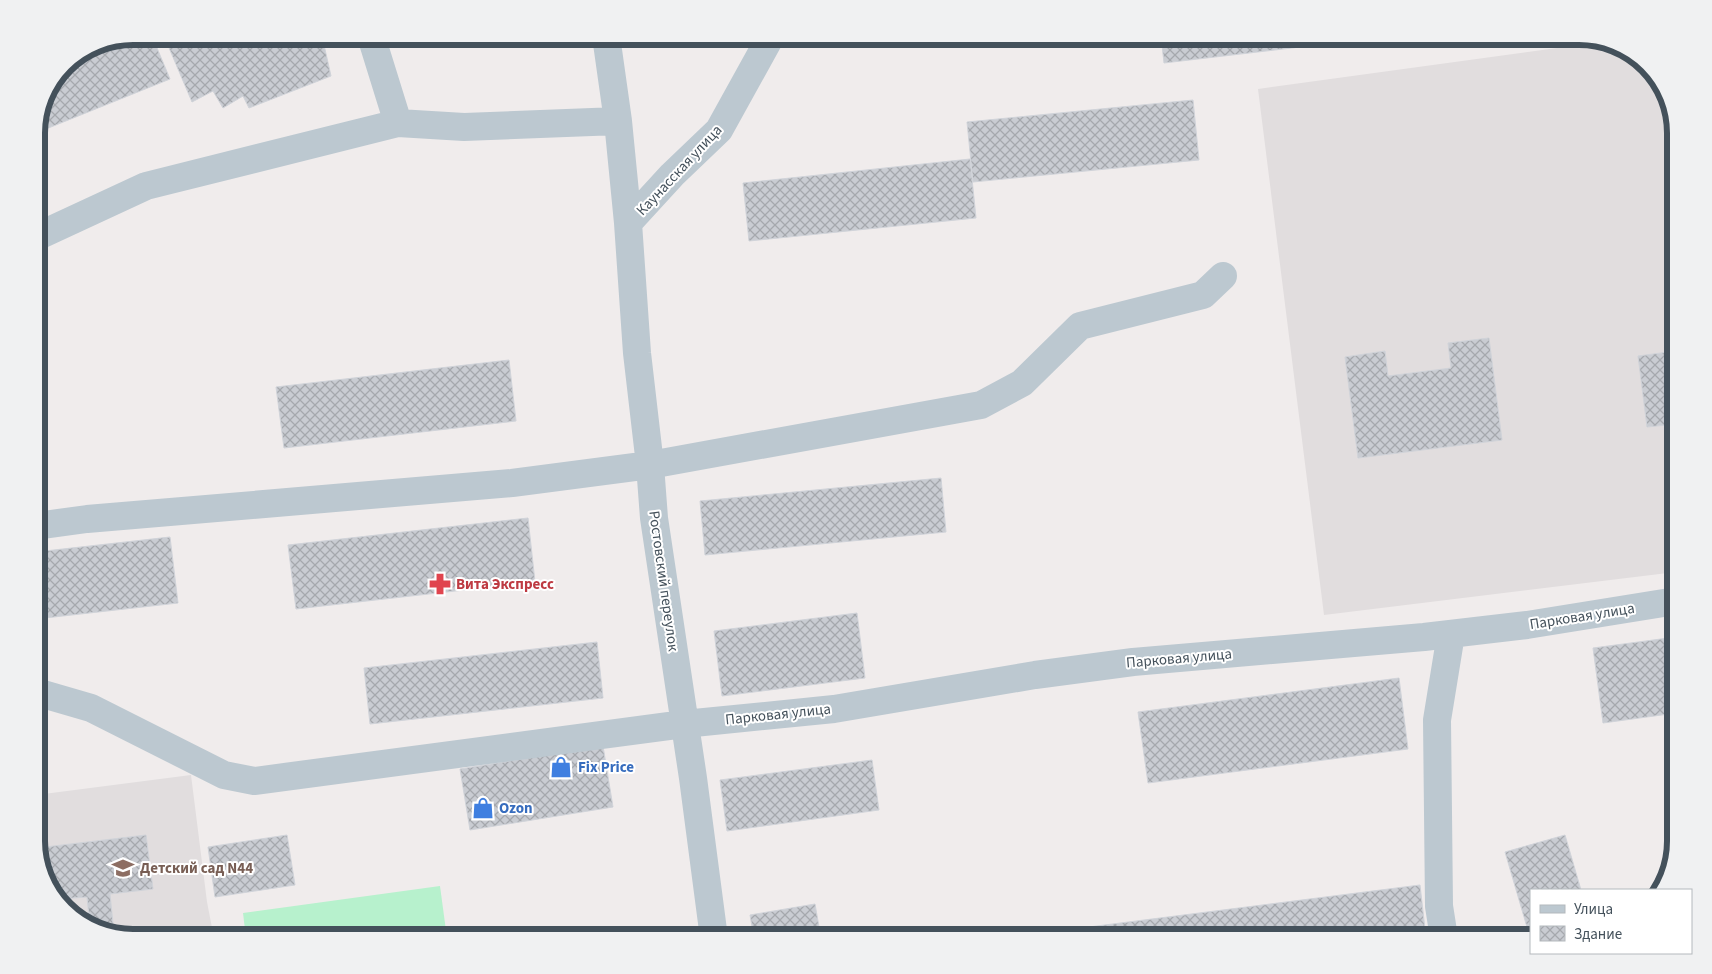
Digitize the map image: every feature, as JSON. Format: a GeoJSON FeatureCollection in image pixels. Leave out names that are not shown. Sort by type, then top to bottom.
{"type":"FeatureCollection","features":[{"type":"Feature","properties":{"kind":"street"},"geometry":{"type":"LineString","coordinates":[[374,45],[398,123]]}},
{"type":"Feature","properties":{"kind":"street","name":"Ростовский переулок"},"geometry":{"type":"LineString","coordinates":[[607,45],[618,121],[628,224],[637,353],[654,518],[693,778],[713,929]]}},
{"type":"Feature","properties":{"kind":"street","name":"Каунасская улица"},"geometry":{"type":"LineString","coordinates":[[628,224],[672,175],[719,130],[766,45]]}},
{"type":"Feature","properties":{"kind":"street"},"geometry":{"type":"LineString","coordinates":[[45,233],[146,186],[398,123],[464,127],[618,121]]}},
{"type":"Feature","properties":{"kind":"street"},"geometry":{"type":"LineString","coordinates":[[45,525],[87,519],[512,483],[650,465],[981,405],[1022,383],[1080,326],[1203,295],[1223,276]]}},
{"type":"Feature","properties":{"kind":"street","name":"Парковая улица"},"geometry":{"type":"LineString","coordinates":[[45,695],[91,708],[224,775],[254,781],[684,724],[834,709],[1035,675],[1133,662],[1451,634],[1527,625],[1667,602]]}},
{"type":"Feature","properties":{"kind":"street"},"geometry":{"type":"LineString","coordinates":[[1443,929],[1439,906],[1437,720],[1451,634]]}},
{"type":"Feature","properties":{"kind":"shaded area"},"geometry":{"type":"Polygon","coordinates":[[[1579,45],[1601,48],[1623,57],[1649,80],[1660,100],[1667,128],[1667,573],[1324,615],[1258,89],[1579,45]]]}},
{"type":"Feature","properties":{"kind":"shaded area","name":"Детский сад N44"},"geometry":{"type":"Polygon","coordinates":[[[191,775],[207,902],[212,929],[122,928],[100,922],[80,911],[57,885],[48,863],[45,846],[45,794],[191,775]]]}},
{"type":"Feature","properties":{"kind":"green space"},"geometry":{"type":"Polygon","coordinates":[[[440,886],[446,929],[245,929],[243,913],[440,886]]]}},
{"type":"Feature","properties":{"kind":"building"},"geometry":{"type":"Polygon","coordinates":[[[128,45],[156,45],[170,79],[45,129],[48,111],[60,84],[75,67],[94,54],[128,45]]]}},
{"type":"Feature","properties":{"kind":"building"},"geometry":{"type":"Polygon","coordinates":[[[168,45],[324,45],[331,76],[249,108],[243,96],[223,108],[213,91],[192,102],[168,45]]]}},
{"type":"Feature","properties":{"kind":"building"},"geometry":{"type":"Polygon","coordinates":[[[1162,45],[1317,45],[1164,63],[1162,45]]]}},
{"type":"Feature","properties":{"kind":"building"},"geometry":{"type":"Polygon","coordinates":[[[1193,100],[1199,160],[973,182],[967,122],[1193,100]]]}},
{"type":"Feature","properties":{"kind":"building"},"geometry":{"type":"Polygon","coordinates":[[[970,159],[976,218],[749,241],[743,183],[970,159]]]}},
{"type":"Feature","properties":{"kind":"building"},"geometry":{"type":"Polygon","coordinates":[[[1489,338],[1502,440],[1358,458],[1345,357],[1385,351],[1388,376],[1451,368],[1448,343],[1489,338]]]}},
{"type":"Feature","properties":{"kind":"building"},"geometry":{"type":"Polygon","coordinates":[[[1667,352],[1667,425],[1647,427],[1638,356],[1667,352]]]}},
{"type":"Feature","properties":{"kind":"building"},"geometry":{"type":"Polygon","coordinates":[[[509,360],[516,421],[284,448],[276,387],[509,360]]]}},
{"type":"Feature","properties":{"kind":"building"},"geometry":{"type":"Polygon","coordinates":[[[941,478],[946,532],[705,555],[700,501],[941,478]]]}},
{"type":"Feature","properties":{"kind":"building"},"geometry":{"type":"Polygon","coordinates":[[[528,518],[535,582],[296,609],[288,545],[528,518]]]}},
{"type":"Feature","properties":{"kind":"building"},"geometry":{"type":"Polygon","coordinates":[[[170,537],[178,603],[45,618],[45,551],[170,537]]]}},
{"type":"Feature","properties":{"kind":"building"},"geometry":{"type":"Polygon","coordinates":[[[857,613],[865,678],[722,696],[714,631],[857,613]]]}},
{"type":"Feature","properties":{"kind":"building"},"geometry":{"type":"Polygon","coordinates":[[[1667,638],[1667,714],[1603,723],[1593,648],[1667,638]]]}},
{"type":"Feature","properties":{"kind":"building"},"geometry":{"type":"Polygon","coordinates":[[[597,642],[603,698],[370,724],[364,668],[597,642]]]}},
{"type":"Feature","properties":{"kind":"building"},"geometry":{"type":"Polygon","coordinates":[[[1399,678],[1408,749],[1148,783],[1138,712],[1399,678]]]}},
{"type":"Feature","properties":{"kind":"building"},"geometry":{"type":"Polygon","coordinates":[[[603,746],[613,807],[470,830],[460,769],[603,746]]]}},
{"type":"Feature","properties":{"kind":"building"},"geometry":{"type":"Polygon","coordinates":[[[872,760],[879,810],[727,831],[720,780],[872,760]]]}},
{"type":"Feature","properties":{"kind":"building"},"geometry":{"type":"Polygon","coordinates":[[[146,835],[153,889],[110,894],[113,926],[100,922],[89,917],[87,897],[67,898],[63,894],[52,874],[45,847],[146,835]]]}},
{"type":"Feature","properties":{"kind":"building"},"geometry":{"type":"Polygon","coordinates":[[[287,835],[295,885],[215,897],[208,847],[287,835]]]}},
{"type":"Feature","properties":{"kind":"building"},"geometry":{"type":"Polygon","coordinates":[[[1565,835],[1581,889],[1530,889],[1530,929],[1528,929],[1505,852],[1565,835]]]}},
{"type":"Feature","properties":{"kind":"building"},"geometry":{"type":"Polygon","coordinates":[[[1420,885],[1425,929],[1081,929],[1420,885]]]}},
{"type":"Feature","properties":{"kind":"building"},"geometry":{"type":"Polygon","coordinates":[[[815,904],[819,929],[752,929],[750,915],[815,904]]]}},
{"type":"Feature","properties":{"kind":"place","name":"Вита Экспресс"},"geometry":{"type":"Point","coordinates":[440,584]}},
{"type":"Feature","properties":{"kind":"place","name":"Fix Price"},"geometry":{"type":"Point","coordinates":[561,767]}},
{"type":"Feature","properties":{"kind":"place","name":"Ozon"},"geometry":{"type":"Point","coordinates":[483,808]}},
{"type":"Feature","properties":{"kind":"place","name":"Детский сад N44"},"geometry":{"type":"Point","coordinates":[123,868]}}]}
